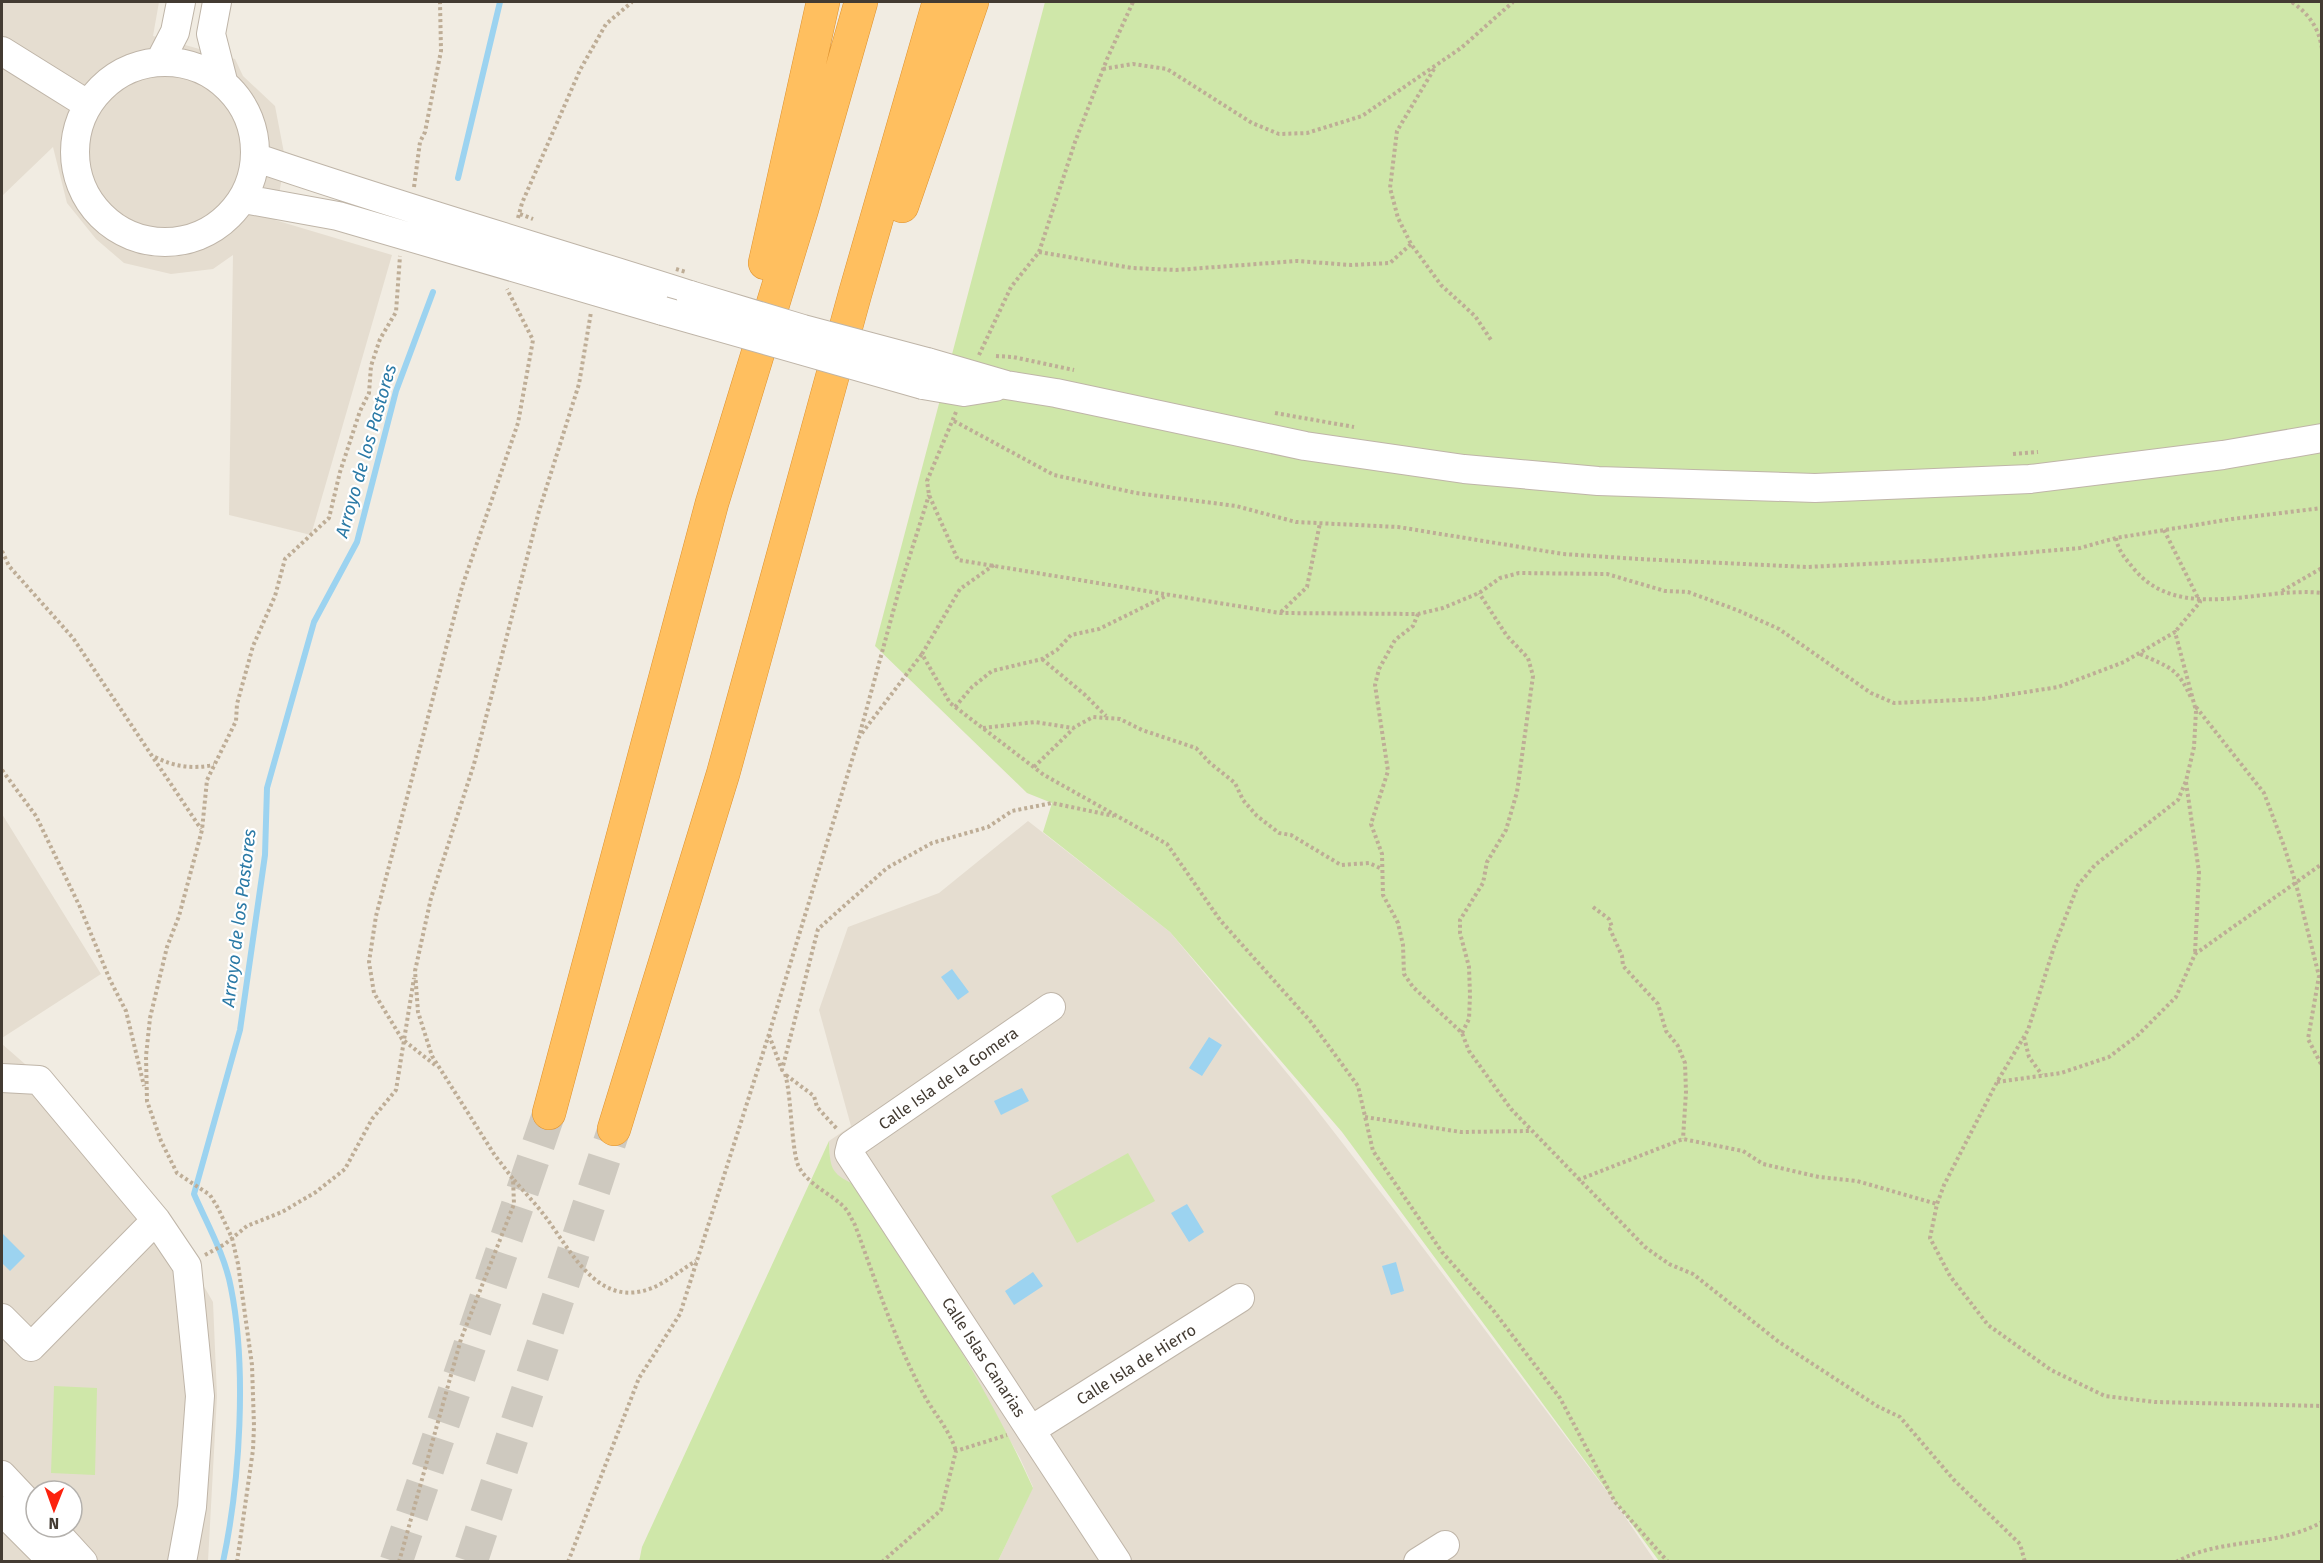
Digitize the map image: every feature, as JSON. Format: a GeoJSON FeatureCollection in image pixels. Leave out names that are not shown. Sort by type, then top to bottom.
{"type":"FeatureCollection","features":[{"type":"Feature","properties":{"kind":"highway"},"geometry":{"type":"LineString","coordinates":[[712,503],[823,2]]}},
{"type":"Feature","properties":{"kind":"highway"},"geometry":{"type":"LineString","coordinates":[[549,1113],[712,503],[802,209],[861,2]]}},
{"type":"Feature","properties":{"kind":"highway"},"geometry":{"type":"LineString","coordinates":[[614,1129],[723,774],[855,294],[939,2]]}},
{"type":"Feature","properties":{"kind":"highway"},"geometry":{"type":"LineString","coordinates":[[723,774],[768,656],[889,244],[972,2]]}},
{"type":"Feature","properties":{"kind":"street"},"geometry":{"type":"LineString","coordinates":[[160,61],[175,32],[181,2]]}},
{"type":"Feature","properties":{"kind":"street"},"geometry":{"type":"LineString","coordinates":[[217,2],[211,34],[223,81]]}},
{"type":"Feature","properties":{"kind":"street"},"geometry":{"type":"LineString","coordinates":[[2,51],[87,104]]}},
{"type":"Feature","properties":{"kind":"street"},"geometry":{"type":"LineString","coordinates":[[160,61],[194,65],[223,81],[250,115],[257,158],[244,199],[226,221],[201,236],[173,243],[145,241],[118,230],[96,212],[81,187],[74,159],[77,131],[87,104],[107,82],[132,67],[160,61]]}},
{"type":"Feature","properties":{"kind":"street"},"geometry":{"type":"LineString","coordinates":[[257,158],[344,188],[409,206],[803,329],[925,374]]}},
{"type":"Feature","properties":{"kind":"street"},"geometry":{"type":"LineString","coordinates":[[244,199],[338,216],[663,311],[925,374],[1056,393],[1201,425],[1390,460],[1598,481],[1815,488],[2030,479],[2223,455],[2322,438]]}},
{"type":"Feature","properties":{"kind":"street","name":"Calle Isla de la Gomera"},"geometry":{"type":"LineString","coordinates":[[849,1153],[851,1145],[1051,1007]]}},
{"type":"Feature","properties":{"kind":"street"},"geometry":{"type":"LineString","coordinates":[[2,1078],[39,1080],[156,1220],[188,1266],[200,1396],[192,1508],[182,1562]]}},
{"type":"Feature","properties":{"kind":"street","name":"Calle Islas Canarias"},"geometry":{"type":"LineString","coordinates":[[849,1153],[1117,1562]]}},
{"type":"Feature","properties":{"kind":"street"},"geometry":{"type":"LineString","coordinates":[[2,1318],[31,1347],[156,1220]]}},
{"type":"Feature","properties":{"kind":"street","name":"Calle Isla de Hierro"},"geometry":{"type":"LineString","coordinates":[[1032,1430],[1240,1298]]}},
{"type":"Feature","properties":{"kind":"street"},"geometry":{"type":"LineString","coordinates":[[2,1475],[24,1499]]}},
{"type":"Feature","properties":{"kind":"street"},"geometry":{"type":"LineString","coordinates":[[2,1511],[53,1562]]}},
{"type":"Feature","properties":{"kind":"street"},"geometry":{"type":"LineString","coordinates":[[62,1539],[83,1562]]}},
{"type":"Feature","properties":{"kind":"street"},"geometry":{"type":"LineString","coordinates":[[1418,1562],[1446,1545]]}},
{"type":"Feature","properties":{"kind":"path"},"geometry":{"type":"LineString","coordinates":[[409,206],[420,142],[425,132],[441,51],[440,2]]}},
{"type":"Feature","properties":{"kind":"path"},"geometry":{"type":"LineString","coordinates":[[520,214],[580,70],[606,24],[632,2]]}},
{"type":"Feature","properties":{"kind":"path"},"geometry":{"type":"LineString","coordinates":[[985,342],[1011,287],[1039,252],[1103,69],[1133,2]]}},
{"type":"Feature","properties":{"kind":"path"},"geometry":{"type":"LineString","coordinates":[[1103,69],[1133,64],[1167,69],[1252,123],[1279,134],[1307,132],[1362,116],[1436,66],[1514,2]]}},
{"type":"Feature","properties":{"kind":"path"},"geometry":{"type":"LineString","coordinates":[[2292,2],[2304,10],[2320,33],[2322,49]]}},
{"type":"Feature","properties":{"kind":"path"},"geometry":{"type":"LineString","coordinates":[[1436,66],[1397,131],[1390,188],[1398,219],[1411,244],[1441,285],[1475,316],[1491,340]]}},
{"type":"Feature","properties":{"kind":"path"},"geometry":{"type":"LineString","coordinates":[[147,1101],[146,1056],[150,1018],[167,946],[179,916],[201,830],[207,780],[236,722],[237,704],[253,646],[275,596],[285,559],[329,518],[340,472],[360,411],[369,393],[371,366],[380,339],[396,312],[404,235]]}},
{"type":"Feature","properties":{"kind":"path"},"geometry":{"type":"LineString","coordinates":[[1039,252],[1132,268],[1176,270],[1297,261],[1351,266],[1390,263],[1411,244]]}},
{"type":"Feature","properties":{"kind":"path"},"geometry":{"type":"LineString","coordinates":[[439,1068],[402,1039],[374,993],[369,962],[376,916],[462,587],[518,423],[533,340],[506,288]]}},
{"type":"Feature","properties":{"kind":"path"},"geometry":{"type":"LineString","coordinates":[[210,1252],[225,1244],[248,1226],[282,1212],[316,1192],[345,1169],[372,1119],[396,1090],[402,1039],[431,897],[474,764],[539,511],[579,384],[592,304]]}},
{"type":"Feature","properties":{"kind":"path"},"geometry":{"type":"LineString","coordinates":[[969,353],[1013,357],[1082,372]]}},
{"type":"Feature","properties":{"kind":"path"},"geometry":{"type":"LineString","coordinates":[[976,360],[986,362]]}},
{"type":"Feature","properties":{"kind":"path"},"geometry":{"type":"LineString","coordinates":[[1046,370],[1056,373]]}},
{"type":"Feature","properties":{"kind":"path"},"geometry":{"type":"LineString","coordinates":[[958,408],[927,481],[929,495],[958,560],[1280,613],[1418,614],[1443,608],[1479,592],[1500,578],[1519,573],[1607,574],[1665,591],[1688,592],[1779,629],[1871,693],[1894,703],[1982,699],[2058,687],[2124,662],[2175,632],[2200,602]]}},
{"type":"Feature","properties":{"kind":"path"},"geometry":{"type":"LineString","coordinates":[[1267,412],[1358,428]]}},
{"type":"Feature","properties":{"kind":"path"},"geometry":{"type":"LineString","coordinates":[[954,421],[1054,475],[1136,493],[1236,506],[1296,522],[1398,527],[1563,554],[1807,567],[1944,560],[2080,548],[2115,538],[2322,508]]}},
{"type":"Feature","properties":{"kind":"path"},"geometry":{"type":"LineString","coordinates":[[2002,455],[2045,452]]}},
{"type":"Feature","properties":{"kind":"path"},"geometry":{"type":"LineString","coordinates":[[568,1562],[639,1378],[680,1314],[769,1034],[929,495]]}},
{"type":"Feature","properties":{"kind":"path"},"geometry":{"type":"LineString","coordinates":[[1280,613],[1307,587],[1320,523]]}},
{"type":"Feature","properties":{"kind":"path"},"geometry":{"type":"LineString","coordinates":[[2164,530],[2200,602]]}},
{"type":"Feature","properties":{"kind":"path"},"geometry":{"type":"LineString","coordinates":[[2115,538],[2117,549],[2147,585],[2200,602],[2300,591],[2322,593]]}},
{"type":"Feature","properties":{"kind":"path"},"geometry":{"type":"LineString","coordinates":[[2,551],[9,566],[73,638],[155,757],[201,830]]}},
{"type":"Feature","properties":{"kind":"path"},"geometry":{"type":"LineString","coordinates":[[859,737],[922,654],[960,589],[994,565]]}},
{"type":"Feature","properties":{"kind":"path"},"geometry":{"type":"LineString","coordinates":[[2279,593],[2322,568]]}},
{"type":"Feature","properties":{"kind":"path"},"geometry":{"type":"LineString","coordinates":[[1462,1033],[1470,1019],[1470,995],[1469,967],[1460,933],[1460,920],[1483,883],[1486,862],[1506,830],[1517,792],[1533,676],[1528,658],[1507,636],[1479,592]]}},
{"type":"Feature","properties":{"kind":"path"},"geometry":{"type":"LineString","coordinates":[[955,707],[972,687],[992,671],[1042,659],[1057,650],[1071,635],[1099,629],[1169,594]]}},
{"type":"Feature","properties":{"kind":"path"},"geometry":{"type":"LineString","coordinates":[[1418,614],[1413,626],[1395,640],[1379,669],[1375,685],[1388,771],[1371,824],[1382,854],[1383,895],[1398,923],[1403,945],[1404,974],[1413,987],[1462,1033],[1469,1051],[1511,1109],[1645,1247],[1669,1264],[1693,1274],[1779,1342],[1877,1406],[1900,1417],[1954,1480],[2020,1544],[2025,1562]]}},
{"type":"Feature","properties":{"kind":"path"},"geometry":{"type":"LineString","coordinates":[[2175,632],[2195,706],[2194,747],[2186,781],[2178,800],[2096,866],[2078,885],[2024,1036],[1997,1082],[1944,1185],[1937,1204],[1930,1238],[1950,1276],[1988,1324],[2051,1370],[2105,1396],[2155,1402],[2322,1406]]}},
{"type":"Feature","properties":{"kind":"path"},"geometry":{"type":"LineString","coordinates":[[2139,653],[2169,666],[2182,677],[2195,706],[2264,794],[2296,884],[2319,976],[2308,1039],[2322,1066]]}},
{"type":"Feature","properties":{"kind":"path"},"geometry":{"type":"LineString","coordinates":[[922,654],[950,703],[955,707],[1034,767],[1167,844],[1220,920],[1311,1022],[1358,1086],[1373,1150],[1442,1252],[1493,1310],[1560,1398],[1615,1502],[1668,1562]]}},
{"type":"Feature","properties":{"kind":"path"},"geometry":{"type":"LineString","coordinates":[[1042,659],[1084,694],[1107,717]]}},
{"type":"Feature","properties":{"kind":"path"},"geometry":{"type":"LineString","coordinates":[[1034,767],[1073,728],[1093,717],[1120,719],[1142,730],[1196,748],[1235,783],[1243,800],[1257,816],[1279,833],[1291,835],[1341,865],[1369,863],[1382,868]]}},
{"type":"Feature","properties":{"kind":"path"},"geometry":{"type":"LineString","coordinates":[[983,728],[1035,722],[1073,728]]}},
{"type":"Feature","properties":{"kind":"path"},"geometry":{"type":"LineString","coordinates":[[155,757],[174,766],[197,768],[215,765]]}},
{"type":"Feature","properties":{"kind":"path"},"geometry":{"type":"LineString","coordinates":[[2,770],[36,816],[80,907],[110,980],[126,1011],[139,1056],[147,1101],[168,1156],[177,1173],[210,1195],[232,1238],[243,1292],[254,1393],[253,1450],[237,1562]]}},
{"type":"Feature","properties":{"kind":"path"},"geometry":{"type":"LineString","coordinates":[[1997,1082],[2061,1073],[2109,1057],[2138,1035],[2176,998],[2195,954],[2199,872],[2186,781]]}},
{"type":"Feature","properties":{"kind":"path"},"geometry":{"type":"LineString","coordinates":[[783,1072],[818,929],[887,868],[932,843],[988,827],[1012,811],[1052,803],[1118,817]]}},
{"type":"Feature","properties":{"kind":"path"},"geometry":{"type":"LineString","coordinates":[[2195,954],[2322,864]]}},
{"type":"Feature","properties":{"kind":"path"},"geometry":{"type":"LineString","coordinates":[[1593,908],[1609,919],[1612,927],[1610,929],[1622,956],[1623,966],[1658,1004],[1666,1031],[1678,1046],[1685,1063],[1683,1139]]}},
{"type":"Feature","properties":{"kind":"path"},"geometry":{"type":"LineString","coordinates":[[415,971],[423,1033],[439,1068],[494,1154],[546,1217],[582,1269],[602,1285],[624,1293],[652,1288],[697,1260]]}},
{"type":"Feature","properties":{"kind":"path"},"geometry":{"type":"LineString","coordinates":[[769,1034],[791,1093],[791,1116],[799,1168],[815,1185],[844,1207],[855,1225],[901,1344],[925,1396],[950,1434],[956,1451],[941,1510],[882,1562]]}},
{"type":"Feature","properties":{"kind":"path"},"geometry":{"type":"LineString","coordinates":[[2024,1036],[2029,1057],[2043,1076]]}},
{"type":"Feature","properties":{"kind":"path"},"geometry":{"type":"LineString","coordinates":[[783,1072],[814,1096],[817,1107],[825,1113]]}},
{"type":"Feature","properties":{"kind":"path"},"geometry":{"type":"LineString","coordinates":[[1365,1117],[1461,1132],[1531,1131]]}},
{"type":"Feature","properties":{"kind":"path"},"geometry":{"type":"LineString","coordinates":[[1578,1180],[1683,1139],[1743,1151],[1763,1164],[1819,1177],[1857,1181],[1937,1204]]}},
{"type":"Feature","properties":{"kind":"path"},"geometry":{"type":"LineString","coordinates":[[399,1562],[461,1339],[514,1204],[513,1179]]}},
{"type":"Feature","properties":{"kind":"path"},"geometry":{"type":"LineString","coordinates":[[2322,1245],[2322,1264]]}},
{"type":"Feature","properties":{"kind":"path"},"geometry":{"type":"LineString","coordinates":[[956,1451],[1032,1430]]}},
{"type":"Feature","properties":{"kind":"path"},"geometry":{"type":"LineString","coordinates":[[2176,1562],[2193,1552],[2265,1541],[2306,1531],[2322,1524]]}},
{"type":"Feature","properties":{"kind":"shaded area"},"geometry":{"type":"Polygon","coordinates":[[[2,2],[159,2],[153,36],[235,59],[243,76],[275,106],[285,158],[275,220],[392,255],[311,535],[229,515],[233,255],[213,269],[171,274],[124,263],[96,239],[67,203],[53,147],[2,196],[2,2]]]}},
{"type":"Feature","properties":{"kind":"shaded area"},"geometry":{"type":"Polygon","coordinates":[[[2,814],[101,974],[2,1038],[2,814]]]}},
{"type":"Feature","properties":{"kind":"shaded area"},"geometry":{"type":"Polygon","coordinates":[[[1028,821],[1170,932],[1306,1096],[1396,1212],[1615,1502],[1655,1561],[998,1561],[1033,1487],[1020,1458],[931,1301],[854,1185],[838,1178],[830,1164],[829,1141],[851,1126],[819,1010],[848,927],[939,893],[1028,821]]]}},
{"type":"Feature","properties":{"kind":"shaded area"},"geometry":{"type":"Polygon","coordinates":[[[2,1044],[87,1118],[149,1192],[213,1302],[217,1396],[208,1561],[2,1561],[2,1044]]]}},
{"type":"Feature","properties":{"kind":"green space"},"geometry":{"type":"Polygon","coordinates":[[[1045,2],[2321,2],[2321,1561],[1659,1561],[1342,1132],[1170,932],[1043,832],[1052,803],[1027,793],[875,646],[1045,2]]]}},
{"type":"Feature","properties":{"kind":"green space"},"geometry":{"type":"Polygon","coordinates":[[[829,1141],[833,1168],[840,1177],[854,1184],[927,1295],[994,1409],[1033,1488],[998,1561],[639,1562],[642,1547],[829,1141]]]}},
{"type":"Feature","properties":{"kind":"green space"},"geometry":{"type":"Polygon","coordinates":[[[1128,1153],[1155,1201],[1077,1243],[1051,1196],[1128,1153]]]}},
{"type":"Feature","properties":{"kind":"green space"},"geometry":{"type":"Polygon","coordinates":[[[54,1386],[97,1388],[95,1475],[51,1473],[54,1386]]]}},
{"type":"Feature","properties":{"kind":"water"},"geometry":{"type":"Polygon","coordinates":[[[952,969],[969,992],[958,1000],[941,977],[952,969]]]}},
{"type":"Feature","properties":{"kind":"water"},"geometry":{"type":"Polygon","coordinates":[[[1209,1037],[1222,1045],[1202,1076],[1189,1068],[1209,1037]]]}},
{"type":"Feature","properties":{"kind":"water"},"geometry":{"type":"Polygon","coordinates":[[[1022,1088],[1029,1101],[1001,1115],[994,1101],[1022,1088]]]}},
{"type":"Feature","properties":{"kind":"water"},"geometry":{"type":"Polygon","coordinates":[[[1187,1204],[1204,1232],[1189,1242],[1171,1213],[1187,1204]]]}},
{"type":"Feature","properties":{"kind":"water"},"geometry":{"type":"Polygon","coordinates":[[[2,1233],[25,1256],[10,1271],[2,1263],[2,1233]]]}},
{"type":"Feature","properties":{"kind":"water"},"geometry":{"type":"Polygon","coordinates":[[[1396,1262],[1404,1291],[1391,1295],[1382,1266],[1396,1262]]]}},
{"type":"Feature","properties":{"kind":"water"},"geometry":{"type":"Polygon","coordinates":[[[1033,1272],[1043,1286],[1014,1305],[1005,1291],[1033,1272]]]}},
{"type":"Feature","properties":{"kind":"waterway","name":"Arroyo de los Pastores"},"geometry":{"type":"LineString","coordinates":[[458,178],[500,2]]}},
{"type":"Feature","properties":{"kind":"waterway","name":"Arroyo de los Pastores"},"geometry":{"type":"LineString","coordinates":[[223,1562],[234,1497],[237,1461],[239,1353],[236,1319],[228,1276],[220,1252],[194,1194],[240,1030],[265,855],[267,788],[314,622],[357,542],[396,391],[433,292]]}},
{"type":"Feature","properties":{"kind":"tunnel"},"geometry":{"type":"LineString","coordinates":[[396,1562],[549,1113]]}},
{"type":"Feature","properties":{"kind":"tunnel"},"geometry":{"type":"LineString","coordinates":[[471,1562],[614,1129]]}}]}
